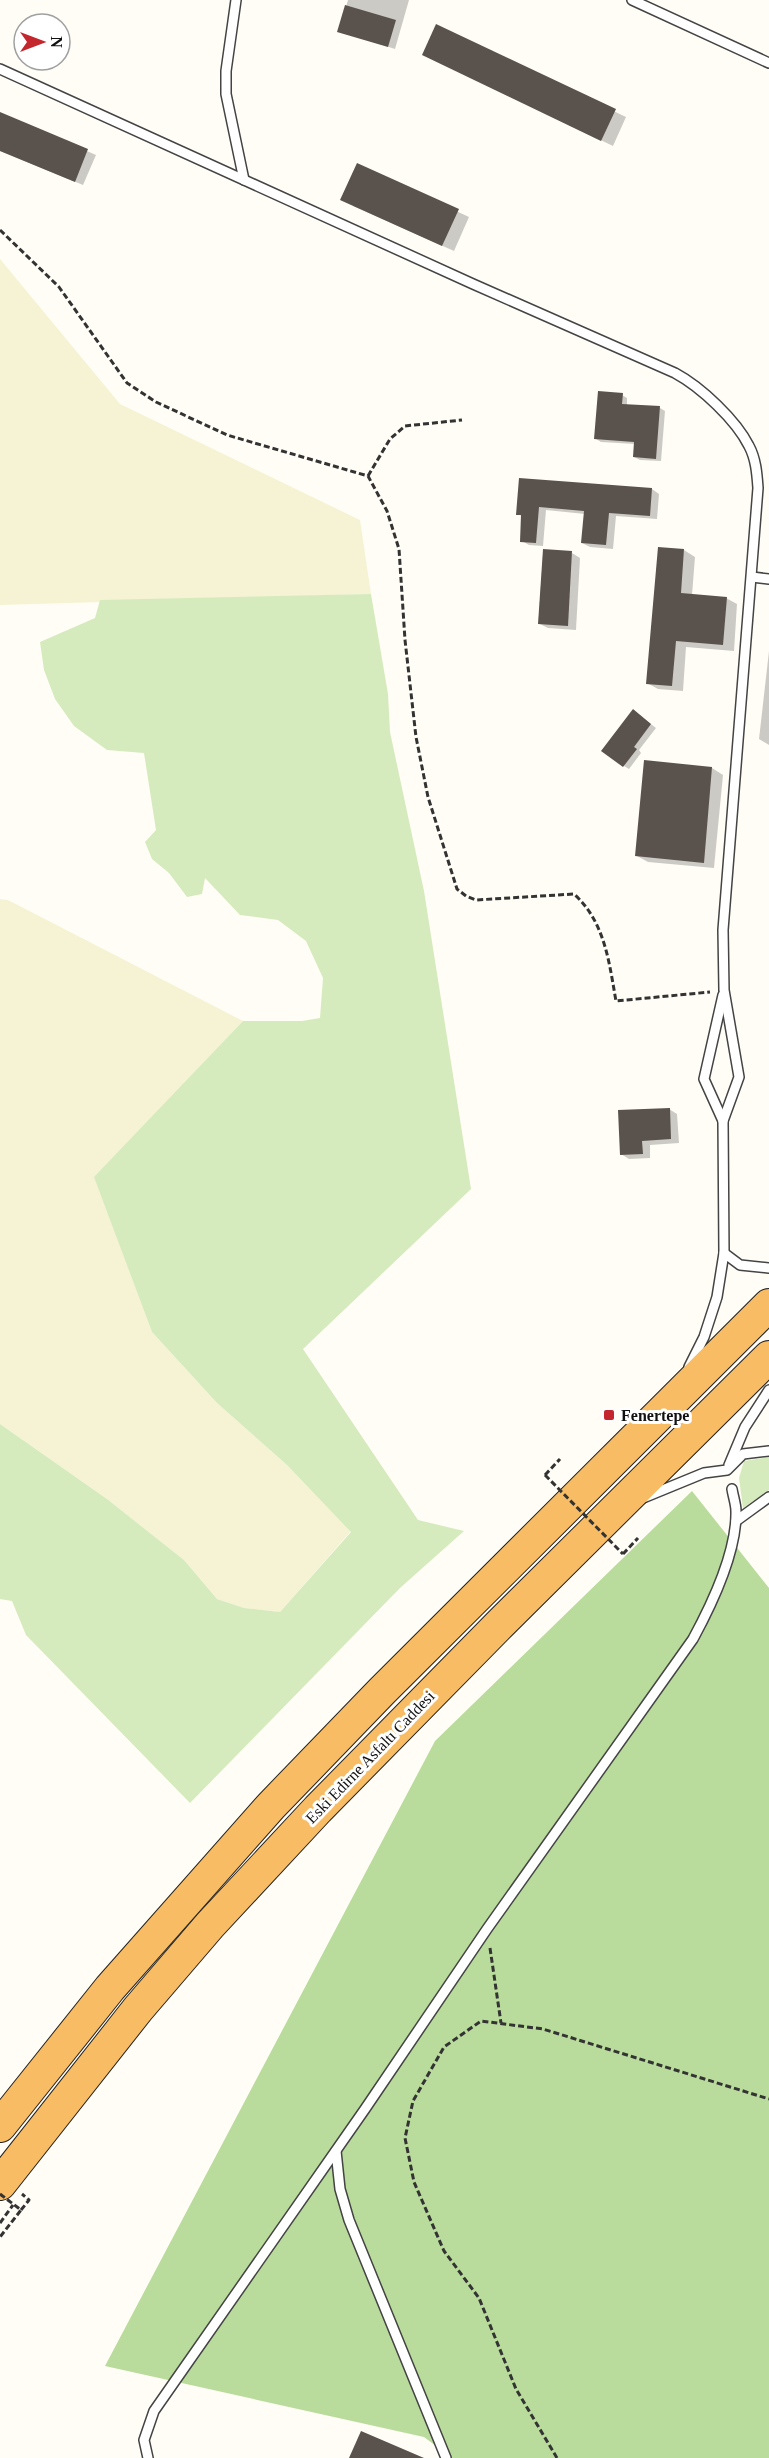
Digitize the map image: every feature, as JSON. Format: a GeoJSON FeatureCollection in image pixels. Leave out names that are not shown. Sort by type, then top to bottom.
{"type":"FeatureCollection","features":[{"type":"Feature","properties":{"kind":"highway"},"geometry":{"type":"LineString","coordinates":[[0,2126],[110,1988],[271,1806],[382,1691],[769,1305]]}},
{"type":"Feature","properties":{"kind":"highway","name":"Eski Edirne Asfaltı Caddesi"},"geometry":{"type":"LineString","coordinates":[[0,2184],[98,2058],[218,1917],[318,1809],[500,1624],[769,1357]]}},
{"type":"Feature","properties":{"kind":"lane"},"geometry":{"type":"LineString","coordinates":[[236,0],[226,70],[226,94],[244,180]]}},
{"type":"Feature","properties":{"kind":"lane"},"geometry":{"type":"LineString","coordinates":[[632,0],[769,63]]}},
{"type":"Feature","properties":{"kind":"lane"},"geometry":{"type":"LineString","coordinates":[[0,69],[675,373],[702,390],[740,432],[749,446],[755,461],[758,488],[723,930],[724,990],[739,1077],[723,1121],[724,1253],[717,1297],[704,1337],[664,1411]]}},
{"type":"Feature","properties":{"kind":"lane"},"geometry":{"type":"LineString","coordinates":[[752,577],[769,579]]}},
{"type":"Feature","properties":{"kind":"lane"},"geometry":{"type":"LineString","coordinates":[[723,1121],[704,1078],[724,990]]}},
{"type":"Feature","properties":{"kind":"lane"},"geometry":{"type":"LineString","coordinates":[[724,1253],[740,1265],[769,1268]]}},
{"type":"Feature","properties":{"kind":"lane"},"geometry":{"type":"LineString","coordinates":[[727,1470],[745,1427],[769,1390]]}},
{"type":"Feature","properties":{"kind":"lane"},"geometry":{"type":"LineString","coordinates":[[616,1510],[678,1482],[704,1473],[727,1470],[743,1454],[769,1451]]}},
{"type":"Feature","properties":{"kind":"lane"},"geometry":{"type":"LineString","coordinates":[[148,2458],[144,2440],[154,2411],[336,2151],[487,1929],[693,1639],[704,1620],[722,1576],[736,1521],[732,1489]]}},
{"type":"Feature","properties":{"kind":"lane"},"geometry":{"type":"LineString","coordinates":[[736,1521],[769,1497]]}},
{"type":"Feature","properties":{"kind":"lane"},"geometry":{"type":"LineString","coordinates":[[336,2151],[340,2189],[349,2220],[446,2458]]}},
{"type":"Feature","properties":{"kind":"path"},"geometry":{"type":"LineString","coordinates":[[0,230],[59,287],[127,382],[156,402],[227,435],[368,476],[387,511],[399,549],[405,640],[416,738],[428,797],[457,889],[476,900],[574,894],[592,915],[604,942],[616,1001],[724,990]]}},
{"type":"Feature","properties":{"kind":"path"},"geometry":{"type":"LineString","coordinates":[[368,476],[390,439],[405,426],[462,420]]}},
{"type":"Feature","properties":{"kind":"path"},"geometry":{"type":"LineString","coordinates":[[560,1459],[545,1475],[623,1554],[638,1538]]}},
{"type":"Feature","properties":{"kind":"path"},"geometry":{"type":"LineString","coordinates":[[487,1929],[501,2024]]}},
{"type":"Feature","properties":{"kind":"path"},"geometry":{"type":"LineString","coordinates":[[557,2458],[516,2389],[479,2298],[444,2251],[414,2182],[405,2138],[413,2101],[444,2047],[481,2021],[543,2030],[769,2099]]}},
{"type":"Feature","properties":{"kind":"path"},"geometry":{"type":"LineString","coordinates":[[0,2223],[22,2193],[29,2200],[0,2237]]}},
{"type":"Feature","properties":{"kind":"path"},"geometry":{"type":"LineString","coordinates":[[0,2194],[21,2210]]}},
{"type":"Feature","properties":{"kind":"shaded area"},"geometry":{"type":"Polygon","coordinates":[[[0,259],[120,404],[360,520],[371,594],[0,605],[0,259]]]}},
{"type":"Feature","properties":{"kind":"shaded area"},"geometry":{"type":"Polygon","coordinates":[[[0,899],[8,900],[243,1021],[95,1177],[152,1332],[217,1403],[287,1465],[351,1531],[280,1612],[244,1608],[217,1599],[184,1560],[107,1499],[0,1424],[0,899]]]}},
{"type":"Feature","properties":{"kind":"green space"},"geometry":{"type":"Polygon","coordinates":[[[371,594],[388,694],[390,732],[424,891],[471,1189],[303,1349],[418,1520],[464,1531],[400,1588],[190,1803],[26,1635],[12,1601],[0,1599],[0,1424],[107,1499],[184,1560],[217,1599],[244,1608],[280,1612],[351,1532],[287,1465],[217,1403],[152,1332],[94,1177],[243,1021],[302,1021],[320,1018],[323,978],[306,941],[278,920],[240,915],[205,878],[202,894],[187,897],[169,873],[152,859],[145,842],[156,830],[144,753],[107,750],[74,726],[55,699],[44,670],[40,642],[95,618],[100,600],[371,594]]]}},
{"type":"Feature","properties":{"kind":"green space"},"geometry":{"type":"Polygon","coordinates":[[[769,1457],[769,1490],[743,1508],[739,1478],[744,1461],[769,1457]]]}},
{"type":"Feature","properties":{"kind":"green space"},"geometry":{"type":"Polygon","coordinates":[[[692,1491],[769,1588],[769,2458],[452,2458],[424,2437],[105,2366],[435,1741],[692,1491]]]}},
{"type":"Feature","properties":{"kind":"building"},"geometry":{"type":"Polygon","coordinates":[[[345,5],[396,20],[388,47],[337,32],[345,5]]]}},
{"type":"Feature","properties":{"kind":"building"},"geometry":{"type":"Polygon","coordinates":[[[436,24],[616,109],[601,141],[422,55],[436,24]]]}},
{"type":"Feature","properties":{"kind":"building"},"geometry":{"type":"Polygon","coordinates":[[[0,112],[88,149],[75,182],[0,151],[0,112]]]}},
{"type":"Feature","properties":{"kind":"building"},"geometry":{"type":"Polygon","coordinates":[[[357,163],[459,209],[442,246],[340,200],[357,163]]]}},
{"type":"Feature","properties":{"kind":"building"},"geometry":{"type":"Polygon","coordinates":[[[598,391],[623,393],[622,404],[660,406],[656,459],[633,457],[634,442],[594,439],[598,391]]]}},
{"type":"Feature","properties":{"kind":"building"},"geometry":{"type":"Polygon","coordinates":[[[519,478],[652,488],[650,516],[609,513],[606,545],[581,543],[584,511],[539,507],[536,543],[520,542],[521,515],[516,515],[519,478]]]}},
{"type":"Feature","properties":{"kind":"building"},"geometry":{"type":"Polygon","coordinates":[[[658,547],[684,549],[681,593],[727,597],[723,645],[676,641],[672,686],[646,684],[658,547]]]}},
{"type":"Feature","properties":{"kind":"building"},"geometry":{"type":"Polygon","coordinates":[[[543,549],[572,551],[568,626],[538,624],[543,549]]]}},
{"type":"Feature","properties":{"kind":"building"},"geometry":{"type":"Polygon","coordinates":[[[633,709],[651,724],[634,747],[637,749],[623,767],[601,751],[633,709]]]}},
{"type":"Feature","properties":{"kind":"building"},"geometry":{"type":"Polygon","coordinates":[[[644,760],[712,767],[704,863],[635,856],[644,760]]]}},
{"type":"Feature","properties":{"kind":"building"},"geometry":{"type":"Polygon","coordinates":[[[670,1108],[671,1139],[642,1141],[643,1154],[620,1155],[618,1110],[670,1108]]]}},
{"type":"Feature","properties":{"kind":"building"},"geometry":{"type":"Polygon","coordinates":[[[361,2431],[424,2458],[349,2458],[361,2431]]]}},
{"type":"Feature","properties":{"kind":"place","name":"Fenertepe"},"geometry":{"type":"Point","coordinates":[609,1415]}}]}
